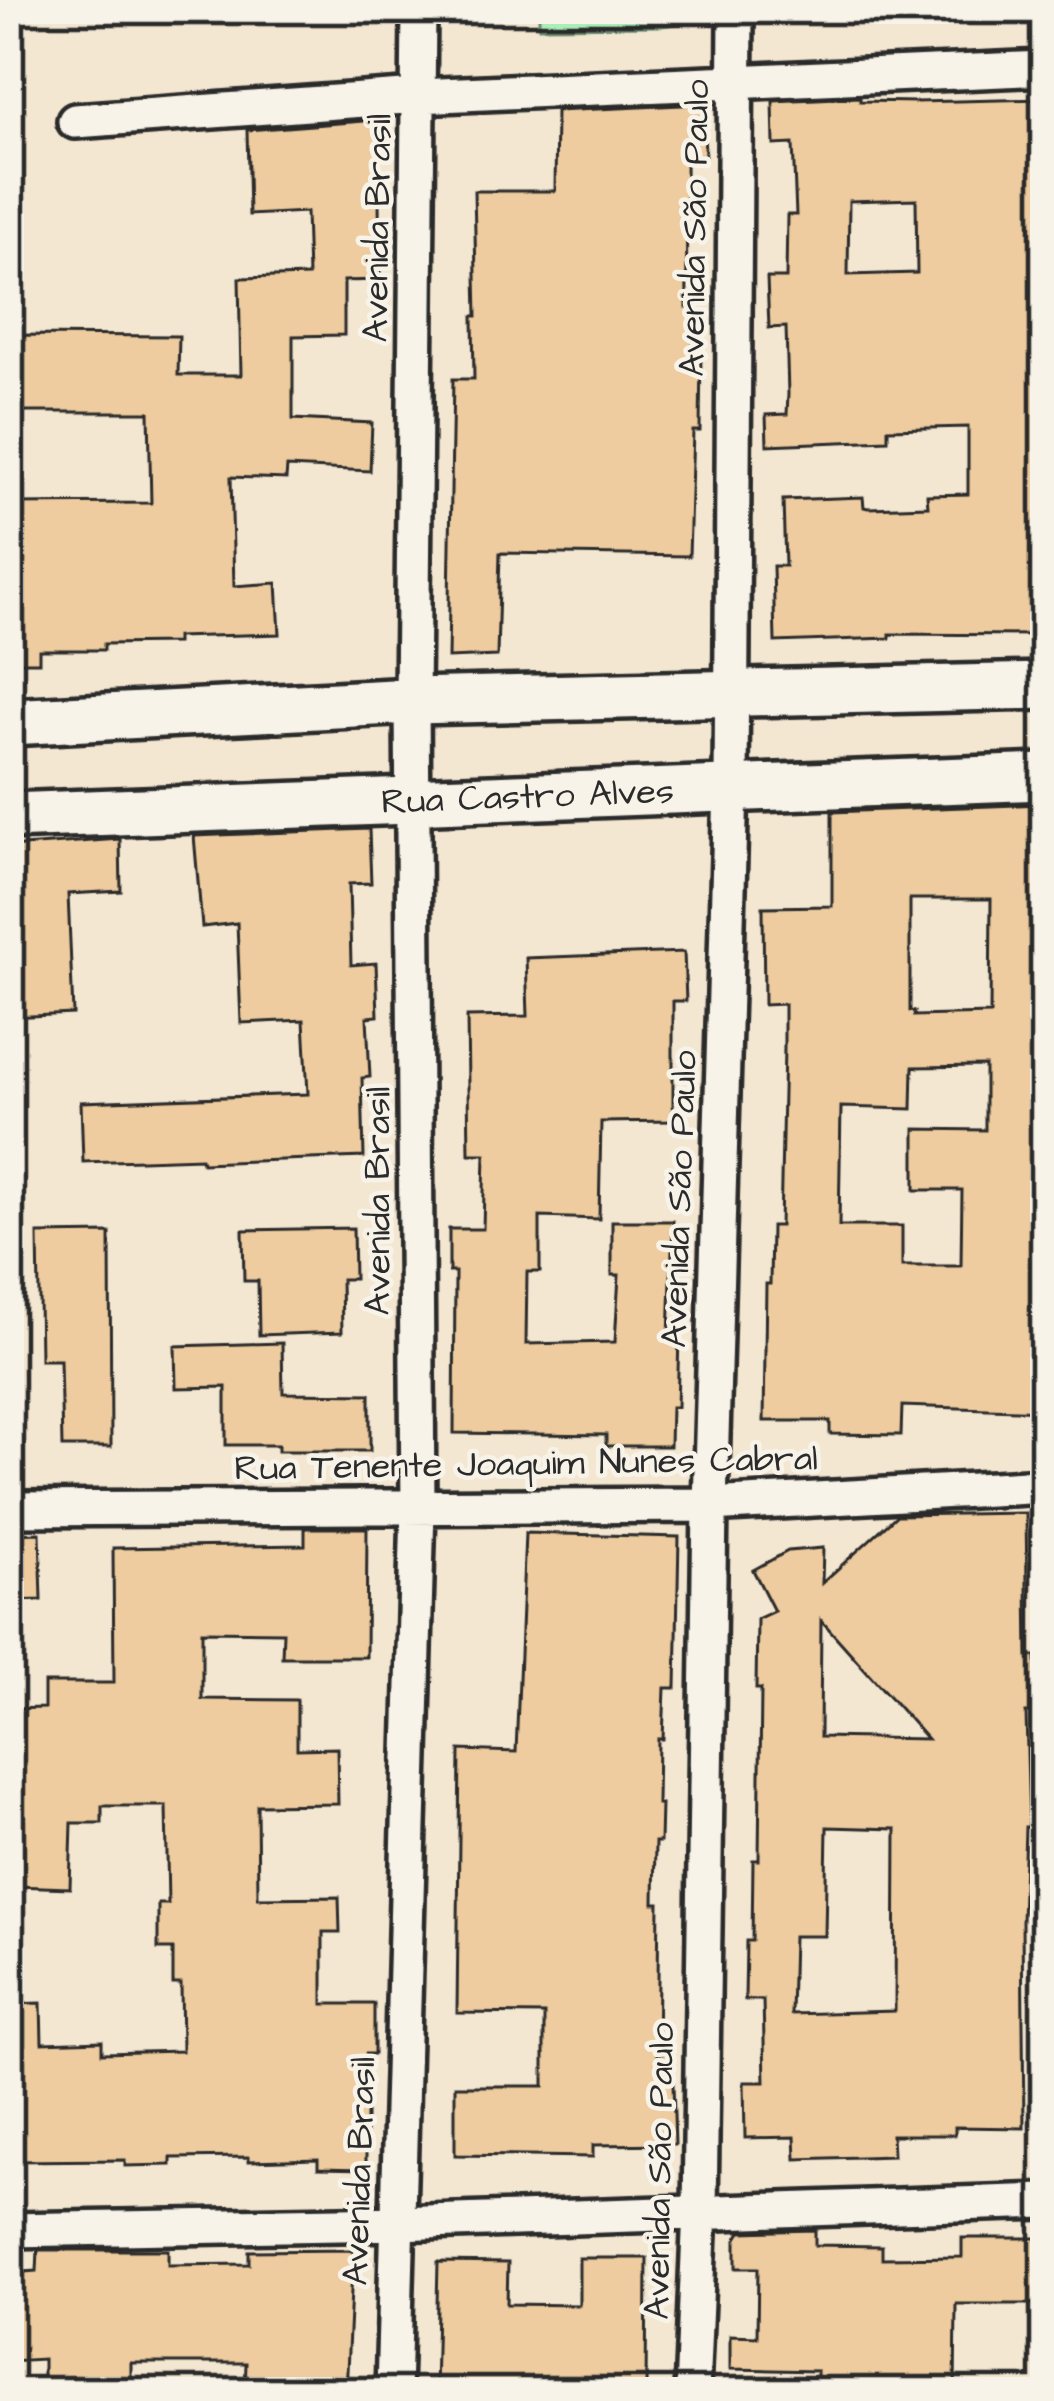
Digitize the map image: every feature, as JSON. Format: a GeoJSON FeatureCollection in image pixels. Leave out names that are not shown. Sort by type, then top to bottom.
{"type":"FeatureCollection","features":[{"type":"Feature","properties":{"kind":"main road"},"geometry":{"type":"LineString","coordinates":[[9,722],[412,701],[1045,686]]}},
{"type":"Feature","properties":{"kind":"main road","name":"Rua Castro Alves"},"geometry":{"type":"LineString","coordinates":[[9,816],[1045,777]]}},
{"type":"Feature","properties":{"kind":"street","name":"Avenida Brasil"},"geometry":{"type":"LineString","coordinates":[[393,2392],[418,1508],[412,701],[419,9]]}},
{"type":"Feature","properties":{"kind":"street","name":"Avenida São Paulo"},"geometry":{"type":"LineString","coordinates":[[692,2392],[700,2211],[710,1505],[731,787],[736,9]]}},
{"type":"Feature","properties":{"kind":"street"},"geometry":{"type":"LineString","coordinates":[[75,122],[418,96],[1045,68]]}},
{"type":"Feature","properties":{"kind":"street","name":"Rua Tenente Joaquim Nunes Cabral"},"geometry":{"type":"LineString","coordinates":[[9,1509],[710,1505],[1045,1486]]}},
{"type":"Feature","properties":{"kind":"street"},"geometry":{"type":"LineString","coordinates":[[9,2230],[397,2223],[1045,2200]]}},
{"type":"Feature","properties":{"kind":"green space"},"geometry":{"type":"Polygon","coordinates":[[[539,9],[702,9],[689,20],[661,26],[539,27],[539,9]]]}},
{"type":"Feature","properties":{"kind":"building"},"geometry":{"type":"Polygon","coordinates":[[[1045,99],[1041,635],[890,634],[890,638],[775,642],[773,566],[785,566],[783,500],[863,497],[868,508],[928,506],[927,495],[968,494],[968,427],[888,429],[888,440],[767,445],[766,415],[787,414],[788,394],[786,327],[769,328],[767,278],[786,278],[787,215],[796,215],[793,144],[774,145],[773,101],[1045,99]],[[916,199],[849,201],[848,275],[917,273],[916,199]]]}},
{"type":"Feature","properties":{"kind":"building"},"geometry":{"type":"Polygon","coordinates":[[[703,104],[705,156],[686,157],[687,307],[693,307],[693,352],[701,352],[700,431],[693,431],[689,556],[500,553],[497,656],[448,658],[453,379],[474,379],[474,191],[555,191],[556,111],[703,104]]]}},
{"type":"Feature","properties":{"kind":"building"},"geometry":{"type":"Polygon","coordinates":[[[378,120],[380,280],[344,281],[344,335],[293,336],[293,419],[372,423],[370,471],[287,467],[286,479],[231,477],[234,586],[277,583],[280,634],[176,637],[176,643],[104,644],[104,650],[39,650],[39,662],[9,662],[9,504],[151,503],[149,412],[9,412],[9,335],[179,336],[178,375],[241,375],[239,278],[308,276],[306,212],[249,215],[247,130],[378,120]]]}},
{"type":"Feature","properties":{"kind":"building"},"geometry":{"type":"Polygon","coordinates":[[[1045,804],[1033,1270],[1045,1270],[1045,1411],[902,1406],[901,1435],[830,1434],[830,1421],[764,1421],[766,1284],[770,1284],[771,1226],[780,1226],[784,1004],[764,1005],[763,907],[832,906],[832,812],[1045,804]],[[910,899],[910,1011],[914,1016],[990,1014],[991,899],[910,899]],[[985,1066],[913,1067],[912,1109],[841,1107],[839,1226],[902,1226],[902,1266],[961,1266],[962,1190],[915,1190],[915,1129],[985,1130],[985,1066]]]}},
{"type":"Feature","properties":{"kind":"building"},"geometry":{"type":"Polygon","coordinates":[[[369,829],[371,883],[349,884],[351,965],[376,963],[378,1016],[367,1017],[370,1077],[362,1078],[364,1157],[83,1162],[81,1102],[308,1094],[304,1020],[241,1023],[237,923],[202,927],[194,836],[369,829]]]}},
{"type":"Feature","properties":{"kind":"building"},"geometry":{"type":"Polygon","coordinates":[[[120,839],[121,891],[68,894],[73,1014],[9,1017],[9,847],[120,839]]]}},
{"type":"Feature","properties":{"kind":"building"},"geometry":{"type":"Polygon","coordinates":[[[684,952],[686,1001],[673,1001],[673,1121],[601,1122],[599,1219],[540,1217],[540,1272],[527,1272],[526,1344],[615,1342],[619,1275],[612,1275],[612,1221],[673,1221],[669,1337],[679,1337],[677,1407],[671,1407],[670,1446],[606,1446],[606,1435],[454,1433],[455,1272],[449,1272],[449,1229],[483,1229],[485,1154],[469,1154],[467,1017],[528,1016],[526,958],[684,952]]]}},
{"type":"Feature","properties":{"kind":"building"},"geometry":{"type":"Polygon","coordinates":[[[353,1228],[354,1279],[341,1279],[342,1332],[259,1335],[258,1281],[244,1281],[243,1230],[353,1228]]]}},
{"type":"Feature","properties":{"kind":"building"},"geometry":{"type":"Polygon","coordinates":[[[110,1233],[111,1447],[62,1447],[60,1360],[40,1360],[38,1234],[110,1233]]]}},
{"type":"Feature","properties":{"kind":"building"},"geometry":{"type":"Polygon","coordinates":[[[282,1343],[283,1393],[370,1394],[370,1451],[278,1451],[278,1445],[226,1445],[226,1387],[176,1388],[175,1346],[282,1343]]]}},
{"type":"Feature","properties":{"kind":"building"},"geometry":{"type":"Polygon","coordinates":[[[1026,1513],[1028,1656],[1036,1656],[1036,1713],[1026,1713],[1024,2128],[955,2127],[955,2135],[892,2135],[893,2156],[796,2159],[795,2137],[745,2138],[744,2082],[765,2082],[763,2000],[745,2000],[746,1941],[752,1941],[753,1860],[759,1860],[757,1619],[774,1611],[753,1570],[788,1551],[823,1548],[822,1583],[897,1515],[1026,1513]],[[821,1620],[820,1737],[927,1739],[821,1620]],[[827,1827],[825,1936],[793,1936],[791,2014],[895,2011],[896,1829],[827,1827]]]}},
{"type":"Feature","properties":{"kind":"building"},"geometry":{"type":"Polygon","coordinates":[[[305,1528],[367,1528],[366,1657],[282,1657],[283,1632],[202,1631],[202,1699],[297,1700],[297,1749],[337,1748],[338,1804],[257,1805],[258,1898],[339,1897],[340,1932],[323,1932],[323,2004],[374,2004],[374,2054],[366,2054],[366,2169],[318,2168],[318,2159],[249,2161],[249,2157],[171,2158],[171,2165],[125,2166],[125,2160],[9,2161],[9,2004],[41,2003],[42,2043],[102,2041],[102,2053],[182,2051],[181,1984],[173,1984],[173,1949],[158,1949],[158,1904],[168,1904],[166,1806],[102,1806],[102,1823],[72,1823],[70,1888],[15,1886],[17,1841],[9,1840],[9,1709],[44,1708],[44,1683],[114,1683],[113,1548],[305,1545],[305,1528]]]}},
{"type":"Feature","properties":{"kind":"building"},"geometry":{"type":"Polygon","coordinates":[[[40,1533],[42,1600],[9,1601],[9,1534],[40,1533]]]}},
{"type":"Feature","properties":{"kind":"building"},"geometry":{"type":"Polygon","coordinates":[[[525,1533],[679,1537],[676,1688],[665,1688],[663,1739],[658,1739],[657,1804],[661,1804],[654,1903],[659,1903],[657,2054],[672,2053],[675,2144],[593,2145],[593,2157],[455,2155],[455,2086],[544,2086],[544,2014],[457,2013],[460,1750],[516,1752],[525,1533]]]}},
{"type":"Feature","properties":{"kind":"building"},"geometry":{"type":"Polygon","coordinates":[[[815,2230],[815,2245],[882,2246],[882,2258],[962,2257],[962,2238],[1037,2238],[1037,2304],[956,2304],[955,2392],[817,2390],[817,2371],[730,2369],[730,2335],[757,2336],[758,2268],[736,2268],[736,2240],[741,2232],[815,2230]]]}},
{"type":"Feature","properties":{"kind":"building"},"geometry":{"type":"Polygon","coordinates":[[[38,2250],[168,2250],[168,2265],[249,2264],[249,2251],[353,2250],[346,2392],[245,2392],[246,2363],[131,2363],[131,2380],[43,2381],[43,2359],[9,2361],[9,2273],[37,2271],[38,2250]]]}},
{"type":"Feature","properties":{"kind":"building"},"geometry":{"type":"Polygon","coordinates":[[[579,2258],[647,2258],[646,2392],[435,2392],[438,2262],[508,2263],[507,2304],[579,2305],[579,2258]]]}}]}
